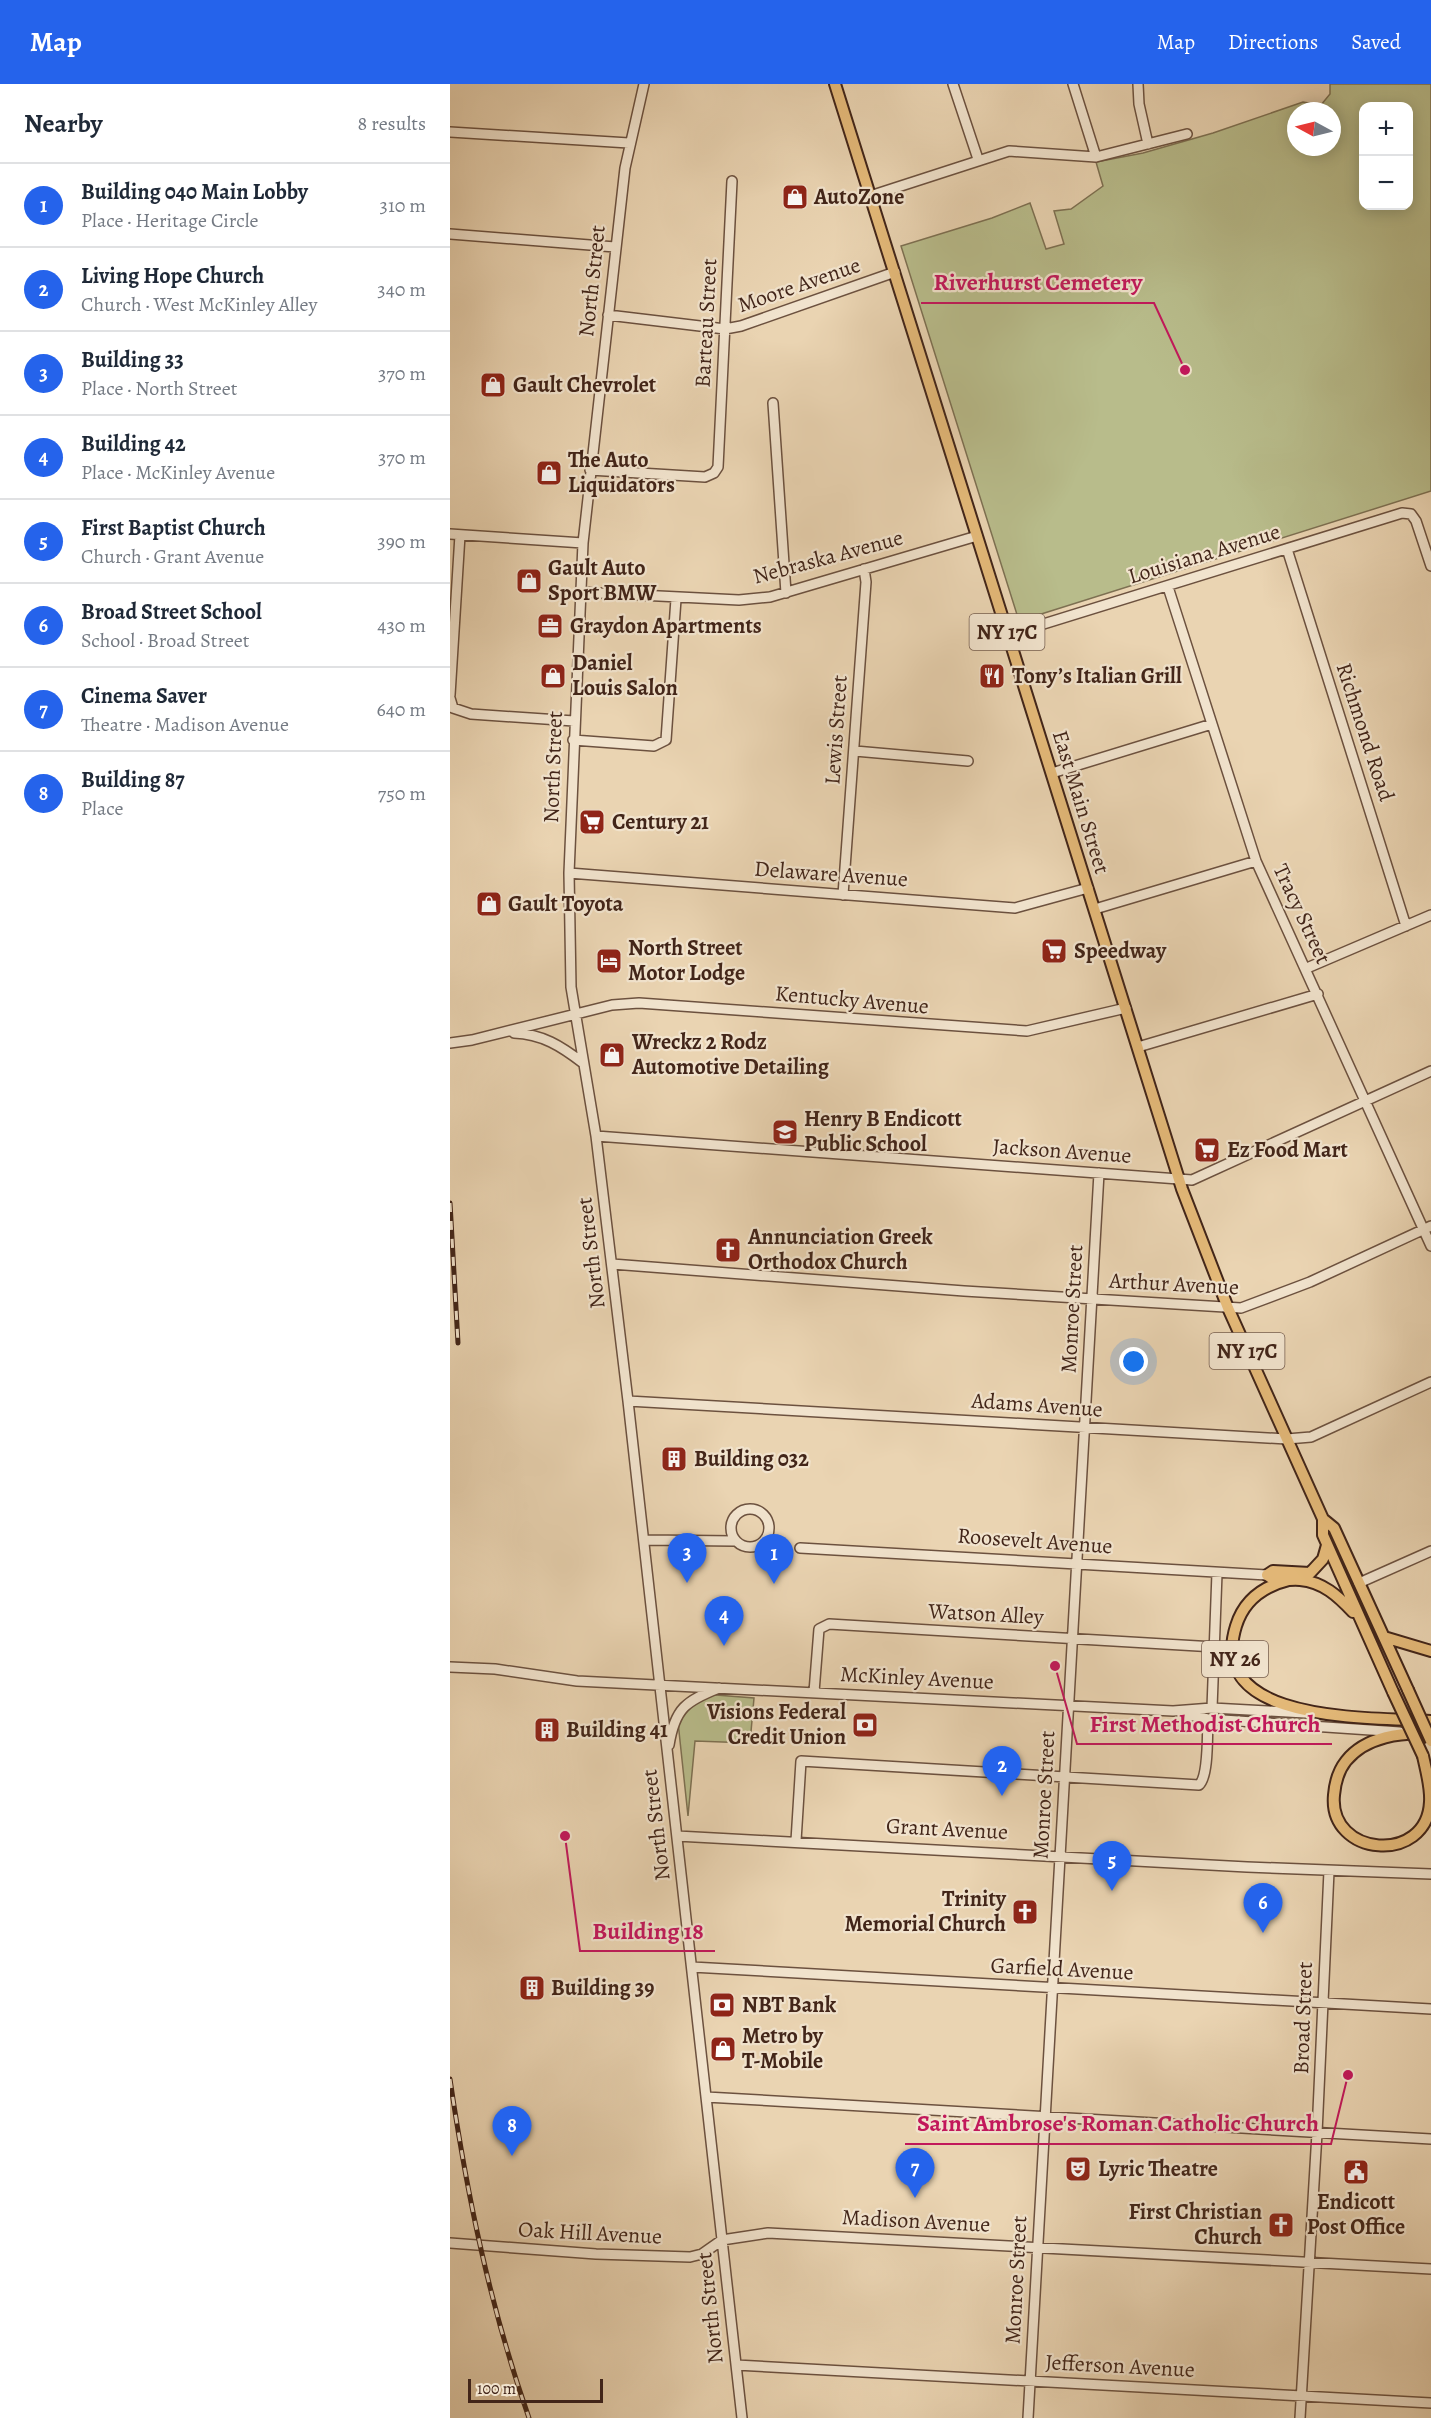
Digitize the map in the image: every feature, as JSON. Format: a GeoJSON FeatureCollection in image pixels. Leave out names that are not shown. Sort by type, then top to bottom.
{"type":"FeatureCollection","features":[{"type":"Feature","properties":{"kind":"main road","name":"East Main Street"},"geometry":{"type":"LineString","coordinates":[[835,84],[1179,1179],[1228,1308],[1323,1519],[1323,1535],[1431,1773]]}},
{"type":"Feature","properties":{"kind":"main road","name":"East Main Street"},"geometry":{"type":"LineString","coordinates":[[1323,1519],[1334,1528],[1431,1741]]}},
{"type":"Feature","properties":{"kind":"main road"},"geometry":{"type":"LineString","coordinates":[[1328,1545],[1323,1559],[1310,1573],[1274,1571],[1267,1575],[1272,1579],[1300,1580],[1330,1589],[1360,1619]]}},
{"type":"Feature","properties":{"kind":"main road","name":"NY 26"},"geometry":{"type":"LineString","coordinates":[[1289,1580],[1254,1596],[1245,1606],[1234,1633],[1236,1662],[1241,1675],[1263,1697],[1319,1714],[1431,1721]]}},
{"type":"Feature","properties":{"kind":"main road"},"geometry":{"type":"LineString","coordinates":[[1384,1636],[1431,1651]]}},
{"type":"Feature","properties":{"kind":"main road"},"geometry":{"type":"LineString","coordinates":[[1423,1756],[1431,1799],[1421,1828],[1405,1842],[1388,1847],[1367,1844],[1351,1835],[1343,1827],[1334,1808],[1335,1786],[1341,1767],[1363,1746],[1409,1733],[1431,1734]]}},
{"type":"Feature","properties":{"kind":"street","name":"North Street"},"geometry":{"type":"LineString","coordinates":[[644,84],[629,143],[615,247],[579,592],[569,873],[571,987],[596,1137],[645,1540],[742,2418]]}},
{"type":"Feature","properties":{"kind":"street"},"geometry":{"type":"LineString","coordinates":[[953,84],[978,159]]}},
{"type":"Feature","properties":{"kind":"street"},"geometry":{"type":"LineString","coordinates":[[1073,84],[1096,157]]}},
{"type":"Feature","properties":{"kind":"street"},"geometry":{"type":"LineString","coordinates":[[1138,84],[1139,104],[1148,144]]}},
{"type":"Feature","properties":{"kind":"street"},"geometry":{"type":"LineString","coordinates":[[450,132],[629,143]]}},
{"type":"Feature","properties":{"kind":"street"},"geometry":{"type":"LineString","coordinates":[[870,196],[978,159],[1018,151],[1081,158],[1096,157],[1187,134]]}},
{"type":"Feature","properties":{"kind":"street","name":"Barteau Street"},"geometry":{"type":"LineString","coordinates":[[590,470],[705,477],[714,473],[717,467],[732,181]]}},
{"type":"Feature","properties":{"kind":"street"},"geometry":{"type":"LineString","coordinates":[[450,234],[615,247]]}},
{"type":"Feature","properties":{"kind":"street","name":"Moore Avenue"},"geometry":{"type":"LineString","coordinates":[[608,315],[725,329],[741,327],[895,272]]}},
{"type":"Feature","properties":{"kind":"street"},"geometry":{"type":"LineString","coordinates":[[773,403],[786,593]]}},
{"type":"Feature","properties":{"kind":"street","name":"Louisiana Avenue"},"geometry":{"type":"LineString","coordinates":[[1008,635],[1402,513],[1412,515],[1416,521],[1431,566]]}},
{"type":"Feature","properties":{"kind":"street"},"geometry":{"type":"LineString","coordinates":[[574,721],[471,714],[453,708],[450,696],[455,534],[583,543]]}},
{"type":"Feature","properties":{"kind":"street","name":"Nebraska Avenue"},"geometry":{"type":"LineString","coordinates":[[579,592],[676,599],[739,600],[786,593],[977,536]]}},
{"type":"Feature","properties":{"kind":"street","name":"Richmond Road"},"geometry":{"type":"LineString","coordinates":[[1287,549],[1406,926]]}},
{"type":"Feature","properties":{"kind":"street","name":"Lewis Street"},"geometry":{"type":"LineString","coordinates":[[843,895],[866,582],[864,568]]}},
{"type":"Feature","properties":{"kind":"street","name":"Tracy Street"},"geometry":{"type":"LineString","coordinates":[[1168,586],[1256,861],[1427,1228],[1431,1246]]}},
{"type":"Feature","properties":{"kind":"street"},"geometry":{"type":"LineString","coordinates":[[573,740],[654,746],[666,741],[676,599]]}},
{"type":"Feature","properties":{"kind":"street"},"geometry":{"type":"LineString","coordinates":[[1052,773],[1212,724]]}},
{"type":"Feature","properties":{"kind":"street"},"geometry":{"type":"LineString","coordinates":[[855,751],[968,761]]}},
{"type":"Feature","properties":{"kind":"street"},"geometry":{"type":"LineString","coordinates":[[1095,909],[1256,861]]}},
{"type":"Feature","properties":{"kind":"street","name":"Delaware Avenue"},"geometry":{"type":"LineString","coordinates":[[569,873],[1015,908],[1088,888]]}},
{"type":"Feature","properties":{"kind":"street"},"geometry":{"type":"LineString","coordinates":[[1307,968],[1431,915]]}},
{"type":"Feature","properties":{"kind":"street"},"geometry":{"type":"LineString","coordinates":[[1138,1047],[1318,994]]}},
{"type":"Feature","properties":{"kind":"street","name":"Kentucky Avenue"},"geometry":{"type":"LineString","coordinates":[[505,1032],[612,1005],[656,1003],[1027,1031],[1126,1008]]}},
{"type":"Feature","properties":{"kind":"street"},"geometry":{"type":"LineString","coordinates":[[450,1043],[505,1032],[538,1036],[559,1044],[583,1063]]}},
{"type":"Feature","properties":{"kind":"street","name":"Jackson Avenue"},"geometry":{"type":"LineString","coordinates":[[596,1137],[1192,1180],[1431,1071]]}},
{"type":"Feature","properties":{"kind":"street","name":"Monroe Street"},"geometry":{"type":"LineString","coordinates":[[1028,2418],[1099,1173]]}},
{"type":"Feature","properties":{"kind":"street","name":"Arthur Avenue"},"geometry":{"type":"LineString","coordinates":[[612,1264],[1228,1308],[1250,1307],[1427,1228]]}},
{"type":"Feature","properties":{"kind":"street","name":"Adams Avenue"},"geometry":{"type":"LineString","coordinates":[[628,1401],[1287,1439],[1311,1437],[1431,1382]]}},
{"type":"Feature","properties":{"kind":"street"},"geometry":{"type":"LineString","coordinates":[[645,1540],[735,1541],[749,1547],[764,1541],[770,1526],[764,1514],[753,1508],[742,1510],[735,1515],[731,1527],[735,1541]]}},
{"type":"Feature","properties":{"kind":"street","name":"Roosevelt Avenue"},"geometry":{"type":"LineString","coordinates":[[800,1548],[1267,1575]]}},
{"type":"Feature","properties":{"kind":"street"},"geometry":{"type":"LineString","coordinates":[[1359,1583],[1431,1551]]}},
{"type":"Feature","properties":{"kind":"street"},"geometry":{"type":"LineString","coordinates":[[1212,1708],[1217,1573]]}},
{"type":"Feature","properties":{"kind":"street","name":"Watson Alley"},"geometry":{"type":"LineString","coordinates":[[814,1692],[819,1629],[823,1625],[1215,1647]]}},
{"type":"Feature","properties":{"kind":"street","name":"McKinley Avenue"},"geometry":{"type":"LineString","coordinates":[[450,1667],[495,1669],[577,1681],[1173,1711],[1212,1708],[1319,1714]]}},
{"type":"Feature","properties":{"kind":"street"},"geometry":{"type":"LineString","coordinates":[[668,1756],[673,1724],[684,1706],[697,1697],[723,1687]]}},
{"type":"Feature","properties":{"kind":"street","name":"McKinley Avenue"},"geometry":{"type":"LineString","coordinates":[[1173,1711],[1208,1719],[1409,1733]]}},
{"type":"Feature","properties":{"kind":"street"},"geometry":{"type":"LineString","coordinates":[[796,1841],[801,1761],[1198,1785],[1203,1780],[1205,1767],[1208,1719]]}},
{"type":"Feature","properties":{"kind":"street","name":"Grant Avenue"},"geometry":{"type":"LineString","coordinates":[[676,1836],[1329,1871],[1431,1874]]}},
{"type":"Feature","properties":{"kind":"street","name":"Broad Street"},"geometry":{"type":"LineString","coordinates":[[1300,2418],[1317,2133],[1329,1871]]}},
{"type":"Feature","properties":{"kind":"street","name":"Garfield Avenue"},"geometry":{"type":"LineString","coordinates":[[692,1966],[1431,2009]]}},
{"type":"Feature","properties":{"kind":"street"},"geometry":{"type":"LineString","coordinates":[[706,2097],[1431,2139]]}},
{"type":"Feature","properties":{"kind":"street","name":"Madison Avenue"},"geometry":{"type":"LineString","coordinates":[[722,2240],[768,2233],[1431,2268]]}},
{"type":"Feature","properties":{"kind":"street","name":"Oak Hill Avenue"},"geometry":{"type":"LineString","coordinates":[[450,2243],[596,2254],[690,2257],[702,2254],[722,2240]]}},
{"type":"Feature","properties":{"kind":"street","name":"Jefferson Avenue"},"geometry":{"type":"LineString","coordinates":[[736,2365],[1431,2403]]}},
{"type":"Feature","properties":{"kind":"green space"},"geometry":{"type":"Polygon","coordinates":[[[1330,84],[1431,84],[1431,491],[1019,621],[901,246],[992,218],[1030,203],[1046,249],[1064,244],[1054,211],[1071,209],[1103,186],[1096,162],[1143,153],[1213,133],[1287,108],[1287,156],[1341,156],[1341,102],[1323,102],[1330,94],[1330,84]]]}},
{"type":"Feature","properties":{"kind":"green space"},"geometry":{"type":"Polygon","coordinates":[[[703,1694],[754,1698],[750,1743],[695,1741],[688,1816],[678,1722],[679,1712],[703,1694]]]}},
{"type":"Feature","properties":{"kind":"railway"},"geometry":{"type":"LineString","coordinates":[[450,1203],[458,1343]]}},
{"type":"Feature","properties":{"kind":"railway"},"geometry":{"type":"LineString","coordinates":[[450,2079],[472,2208],[491,2293],[529,2418]]}},
{"type":"Feature","properties":{"kind":"place","name":"AutoZone"},"geometry":{"type":"Point","coordinates":[795,197]}},
{"type":"Feature","properties":{"kind":"place","name":"Riverhurst Cemetery"},"geometry":{"type":"Point","coordinates":[1185,370]}},
{"type":"Feature","properties":{"kind":"place","name":"Gault Chevrolet"},"geometry":{"type":"Point","coordinates":[493,385]}},
{"type":"Feature","properties":{"kind":"place","name":"The Auto Liquidators"},"geometry":{"type":"Point","coordinates":[549,473]}},
{"type":"Feature","properties":{"kind":"place","name":"Gault Auto Sport BMW"},"geometry":{"type":"Point","coordinates":[529,581]}},
{"type":"Feature","properties":{"kind":"place","name":"Graydon Apartments"},"geometry":{"type":"Point","coordinates":[550,626]}},
{"type":"Feature","properties":{"kind":"place","name":"Daniel Louis Salon"},"geometry":{"type":"Point","coordinates":[553,676]}},
{"type":"Feature","properties":{"kind":"place","name":"Tony’s Italian Grill"},"geometry":{"type":"Point","coordinates":[992,676]}},
{"type":"Feature","properties":{"kind":"place","name":"Century 21"},"geometry":{"type":"Point","coordinates":[592,822]}},
{"type":"Feature","properties":{"kind":"place","name":"Gault Toyota"},"geometry":{"type":"Point","coordinates":[489,904]}},
{"type":"Feature","properties":{"kind":"place","name":"Speedway"},"geometry":{"type":"Point","coordinates":[1054,951]}},
{"type":"Feature","properties":{"kind":"place","name":"North Street Motor Lodge"},"geometry":{"type":"Point","coordinates":[609,961]}},
{"type":"Feature","properties":{"kind":"place","name":"Wreckz 2 Rodz Automotive Detailing"},"geometry":{"type":"Point","coordinates":[612,1055]}},
{"type":"Feature","properties":{"kind":"place","name":"Henry B Endicott Public School"},"geometry":{"type":"Point","coordinates":[785,1132]}},
{"type":"Feature","properties":{"kind":"place","name":"Ez Food Mart"},"geometry":{"type":"Point","coordinates":[1207,1150]}},
{"type":"Feature","properties":{"kind":"place","name":"Annunciation Greek Orthodox Church"},"geometry":{"type":"Point","coordinates":[728,1250]}},
{"type":"Feature","properties":{"kind":"place","name":"Building 032"},"geometry":{"type":"Point","coordinates":[674,1459]}},
{"type":"Feature","properties":{"kind":"place","name":"Building 33"},"geometry":{"type":"Point","coordinates":[687,1583]}},
{"type":"Feature","properties":{"kind":"place","name":"Building 040 Main Lobby"},"geometry":{"type":"Point","coordinates":[774,1584]}},
{"type":"Feature","properties":{"kind":"place","name":"Building 42"},"geometry":{"type":"Point","coordinates":[724,1646]}},
{"type":"Feature","properties":{"kind":"place","name":"First Methodist Church"},"geometry":{"type":"Point","coordinates":[1055,1666]}},
{"type":"Feature","properties":{"kind":"place","name":"Visions Federal Credit Union"},"geometry":{"type":"Point","coordinates":[865,1725]}},
{"type":"Feature","properties":{"kind":"place","name":"Building 41"},"geometry":{"type":"Point","coordinates":[547,1730]}},
{"type":"Feature","properties":{"kind":"place","name":"Living Hope Church"},"geometry":{"type":"Point","coordinates":[1002,1796]}},
{"type":"Feature","properties":{"kind":"place","name":"Building 18"},"geometry":{"type":"Point","coordinates":[565,1836]}},
{"type":"Feature","properties":{"kind":"place","name":"First Baptist Church"},"geometry":{"type":"Point","coordinates":[1112,1891]}},
{"type":"Feature","properties":{"kind":"place","name":"Trinity Memorial Church"},"geometry":{"type":"Point","coordinates":[1025,1912]}},
{"type":"Feature","properties":{"kind":"place","name":"Broad Street School"},"geometry":{"type":"Point","coordinates":[1263,1933]}},
{"type":"Feature","properties":{"kind":"place","name":"Building 39"},"geometry":{"type":"Point","coordinates":[532,1988]}},
{"type":"Feature","properties":{"kind":"place","name":"NBT Bank"},"geometry":{"type":"Point","coordinates":[722,2005]}},
{"type":"Feature","properties":{"kind":"place","name":"Metro by T-Mobile"},"geometry":{"type":"Point","coordinates":[723,2049]}},
{"type":"Feature","properties":{"kind":"place","name":"Saint Ambrose's Roman Catholic Church"},"geometry":{"type":"Point","coordinates":[1348,2075]}},
{"type":"Feature","properties":{"kind":"place","name":"Building 87"},"geometry":{"type":"Point","coordinates":[512,2156]}},
{"type":"Feature","properties":{"kind":"place","name":"Lyric Theatre"},"geometry":{"type":"Point","coordinates":[1078,2169]}},
{"type":"Feature","properties":{"kind":"place","name":"Endicott Post Office"},"geometry":{"type":"Point","coordinates":[1356,2172]}},
{"type":"Feature","properties":{"kind":"place","name":"Cinema Saver"},"geometry":{"type":"Point","coordinates":[915,2198]}},
{"type":"Feature","properties":{"kind":"place","name":"First Christian Church"},"geometry":{"type":"Point","coordinates":[1281,2225]}}]}
